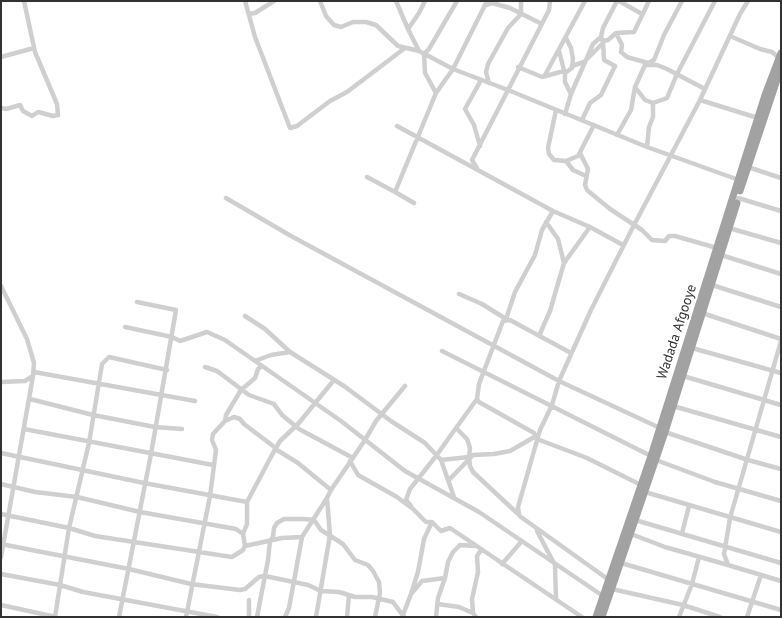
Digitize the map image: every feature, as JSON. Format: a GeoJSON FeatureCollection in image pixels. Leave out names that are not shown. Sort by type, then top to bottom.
{"type":"FeatureCollection","features":[{"type":"Feature","properties":{"kind":"highway","name":"Wadada Afgooye"},"geometry":{"type":"LineString","coordinates":[[596,617],[641,485],[663,430],[719,251],[758,118],[780,56]]}},
{"type":"Feature","properties":{"kind":"highway","name":"Wadada Afgooye"},"geometry":{"type":"LineString","coordinates":[[663,430],[683,376],[712,285],[719,251],[729,228],[781,68]]}},
{"type":"Feature","properties":{"kind":"highway","name":"Wadada Afgooye"},"geometry":{"type":"LineString","coordinates":[[602,617],[645,492],[653,458]]}},
{"type":"Feature","properties":{"kind":"street"},"geometry":{"type":"LineString","coordinates":[[1,108],[6,109],[20,105],[23,111],[32,116],[38,112],[53,116],[58,115],[57,104],[34,48],[24,1]]}},
{"type":"Feature","properties":{"kind":"street"},"geometry":{"type":"LineString","coordinates":[[245,1],[255,37],[290,128],[297,126],[330,101],[347,92],[404,48]]}},
{"type":"Feature","properties":{"kind":"street"},"geometry":{"type":"LineString","coordinates":[[249,14],[255,13],[274,1]]}},
{"type":"Feature","properties":{"kind":"street"},"geometry":{"type":"LineString","coordinates":[[320,1],[326,16],[334,25],[341,27],[353,22],[376,25],[398,46],[419,51],[453,69],[671,157],[739,180]]}},
{"type":"Feature","properties":{"kind":"street"},"geometry":{"type":"LineString","coordinates":[[396,1],[419,51]]}},
{"type":"Feature","properties":{"kind":"street"},"geometry":{"type":"LineString","coordinates":[[408,28],[419,14],[425,1]]}},
{"type":"Feature","properties":{"kind":"street"},"geometry":{"type":"LineString","coordinates":[[436,93],[425,74],[424,54],[429,49],[457,1]]}},
{"type":"Feature","properties":{"kind":"street"},"geometry":{"type":"LineString","coordinates":[[489,83],[486,72],[488,64],[508,28],[521,14],[521,1]]}},
{"type":"Feature","properties":{"kind":"street"},"geometry":{"type":"LineString","coordinates":[[478,169],[472,160],[508,90],[518,67],[549,10],[550,1]]}},
{"type":"Feature","properties":{"kind":"street"},"geometry":{"type":"LineString","coordinates":[[545,75],[585,1]]}},
{"type":"Feature","properties":{"kind":"street"},"geometry":{"type":"LineString","coordinates":[[572,66],[584,62],[602,41],[618,1],[642,14]]}},
{"type":"Feature","properties":{"kind":"street"},"geometry":{"type":"LineString","coordinates":[[565,114],[571,94],[593,44],[608,40],[616,33],[634,32],[649,1]]}},
{"type":"Feature","properties":{"kind":"street"},"geometry":{"type":"LineString","coordinates":[[617,135],[631,110],[634,87],[647,64],[654,60],[664,35],[682,1]]}},
{"type":"Feature","properties":{"kind":"street"},"geometry":{"type":"LineString","coordinates":[[634,87],[645,100],[653,103],[667,98],[677,74],[715,1]]}},
{"type":"Feature","properties":{"kind":"street"},"geometry":{"type":"LineString","coordinates":[[519,514],[518,507],[537,438],[552,405],[559,381],[571,353],[623,245],[671,157],[748,1]]}},
{"type":"Feature","properties":{"kind":"street"},"geometry":{"type":"LineString","coordinates":[[395,192],[436,93],[453,69],[479,14],[487,3],[492,3],[521,14],[542,24]]}},
{"type":"Feature","properties":{"kind":"street"},"geometry":{"type":"LineString","coordinates":[[616,33],[622,45],[621,52],[627,57],[647,64],[657,65],[677,74],[705,90]]}},
{"type":"Feature","properties":{"kind":"street"},"geometry":{"type":"LineString","coordinates":[[730,36],[780,56]]}},
{"type":"Feature","properties":{"kind":"street"},"geometry":{"type":"LineString","coordinates":[[518,67],[539,77],[570,71],[573,54],[566,38]]}},
{"type":"Feature","properties":{"kind":"street"},"geometry":{"type":"LineString","coordinates":[[582,120],[590,103],[601,95],[615,66],[604,60],[602,41]]}},
{"type":"Feature","properties":{"kind":"street"},"geometry":{"type":"LineString","coordinates":[[1,57],[34,48]]}},
{"type":"Feature","properties":{"kind":"street"},"geometry":{"type":"LineString","coordinates":[[559,51],[565,72],[565,82],[571,94]]}},
{"type":"Feature","properties":{"kind":"street"},"geometry":{"type":"LineString","coordinates":[[480,146],[474,125],[465,108],[481,80]]}},
{"type":"Feature","properties":{"kind":"street"},"geometry":{"type":"LineString","coordinates":[[700,100],[758,118]]}},
{"type":"Feature","properties":{"kind":"street"},"geometry":{"type":"LineString","coordinates":[[647,147],[649,127],[653,117],[653,103]]}},
{"type":"Feature","properties":{"kind":"street"},"geometry":{"type":"LineString","coordinates":[[556,110],[548,148],[549,154],[554,160],[566,161],[573,159],[580,153],[588,134],[594,126]]}},
{"type":"Feature","properties":{"kind":"street"},"geometry":{"type":"LineString","coordinates":[[397,126],[553,211],[590,227],[623,245]]}},
{"type":"Feature","properties":{"kind":"street"},"geometry":{"type":"LineString","coordinates":[[580,153],[587,166],[587,190],[610,209],[642,230],[652,240],[665,241],[669,236],[675,236],[781,274]]}},
{"type":"Feature","properties":{"kind":"street"},"geometry":{"type":"LineString","coordinates":[[566,161],[573,170],[586,176]]}},
{"type":"Feature","properties":{"kind":"street"},"geometry":{"type":"LineString","coordinates":[[748,168],[781,178]]}},
{"type":"Feature","properties":{"kind":"street"},"geometry":{"type":"LineString","coordinates":[[367,177],[414,203]]}},
{"type":"Feature","properties":{"kind":"street"},"geometry":{"type":"LineString","coordinates":[[226,198],[291,236],[559,381],[663,430],[748,460],[781,469]]}},
{"type":"Feature","properties":{"kind":"street"},"geometry":{"type":"LineString","coordinates":[[738,198],[781,211]]}},
{"type":"Feature","properties":{"kind":"street"},"geometry":{"type":"LineString","coordinates":[[553,211],[542,230],[535,254],[515,292],[506,319],[503,321],[484,373],[477,399],[410,489],[406,500],[426,522],[432,522],[441,531],[450,528],[582,617]]}},
{"type":"Feature","properties":{"kind":"street"},"geometry":{"type":"LineString","coordinates":[[546,222],[558,239],[564,263]]}},
{"type":"Feature","properties":{"kind":"street"},"geometry":{"type":"LineString","coordinates":[[539,336],[550,311],[564,263],[590,227]]}},
{"type":"Feature","properties":{"kind":"street"},"geometry":{"type":"LineString","coordinates":[[729,228],[781,244]]}},
{"type":"Feature","properties":{"kind":"street"},"geometry":{"type":"LineString","coordinates":[[712,285],[781,307]]}},
{"type":"Feature","properties":{"kind":"street"},"geometry":{"type":"LineString","coordinates":[[1,286],[27,339],[34,363],[34,374],[30,399],[12,487],[1,557]]}},
{"type":"Feature","properties":{"kind":"street"},"geometry":{"type":"LineString","coordinates":[[459,294],[482,304],[506,319],[571,353]]}},
{"type":"Feature","properties":{"kind":"street"},"geometry":{"type":"LineString","coordinates":[[119,617],[167,370],[176,310],[137,302]]}},
{"type":"Feature","properties":{"kind":"street"},"geometry":{"type":"LineString","coordinates":[[702,313],[781,340],[748,460],[730,518],[724,546],[724,557],[728,565]]}},
{"type":"Feature","properties":{"kind":"street"},"geometry":{"type":"LineString","coordinates":[[245,316],[265,329],[290,352],[334,380],[382,413],[391,421],[425,443],[441,460],[454,498]]}},
{"type":"Feature","properties":{"kind":"street"},"geometry":{"type":"LineString","coordinates":[[125,327],[172,337],[180,341],[207,332],[225,340],[316,403],[405,471],[479,512],[521,542],[604,596]]}},
{"type":"Feature","properties":{"kind":"street"},"geometry":{"type":"LineString","coordinates":[[692,348],[781,373]]}},
{"type":"Feature","properties":{"kind":"street"},"geometry":{"type":"LineString","coordinates":[[442,351],[484,373],[552,405],[653,458],[715,482],[781,501]]}},
{"type":"Feature","properties":{"kind":"street"},"geometry":{"type":"LineString","coordinates":[[255,361],[271,355],[290,352]]}},
{"type":"Feature","properties":{"kind":"street"},"geometry":{"type":"LineString","coordinates":[[1,605],[55,617],[69,528],[89,443],[102,364],[109,357],[167,370]]}},
{"type":"Feature","properties":{"kind":"street"},"geometry":{"type":"LineString","coordinates":[[225,421],[226,415],[241,390],[255,378],[258,369],[262,366]]}},
{"type":"Feature","properties":{"kind":"street"},"geometry":{"type":"LineString","coordinates":[[205,368],[217,372],[241,390],[258,399],[274,404],[278,410],[296,426],[351,460],[358,475],[397,497],[413,509]]}},
{"type":"Feature","properties":{"kind":"street"},"geometry":{"type":"LineString","coordinates":[[1,382],[25,381],[34,374],[195,401]]}},
{"type":"Feature","properties":{"kind":"street"},"geometry":{"type":"LineString","coordinates":[[683,376],[781,405]]}},
{"type":"Feature","properties":{"kind":"street"},"geometry":{"type":"LineString","coordinates":[[246,546],[243,534],[247,524],[247,502],[280,441],[296,426],[334,380]]}},
{"type":"Feature","properties":{"kind":"street"},"geometry":{"type":"LineString","coordinates":[[285,617],[289,608],[302,537],[314,520],[331,490],[365,440],[376,420],[405,386]]}},
{"type":"Feature","properties":{"kind":"street"},"geometry":{"type":"LineString","coordinates":[[30,399],[94,415],[156,427],[182,429]]}},
{"type":"Feature","properties":{"kind":"street"},"geometry":{"type":"LineString","coordinates":[[477,399],[479,402],[537,438],[587,458],[641,485]]}},
{"type":"Feature","properties":{"kind":"street"},"geometry":{"type":"LineString","coordinates":[[673,406],[781,437]]}},
{"type":"Feature","properties":{"kind":"street"},"geometry":{"type":"LineString","coordinates":[[186,617],[191,584],[210,496],[216,450],[212,440],[213,434],[225,421],[234,416],[240,419],[244,424],[276,449],[298,462],[322,485],[331,490]]}},
{"type":"Feature","properties":{"kind":"street"},"geometry":{"type":"LineString","coordinates":[[456,428],[467,439],[470,448],[469,457],[473,472],[536,529],[609,580]]}},
{"type":"Feature","properties":{"kind":"street"},"geometry":{"type":"LineString","coordinates":[[24,430],[213,465]]}},
{"type":"Feature","properties":{"kind":"street"},"geometry":{"type":"LineString","coordinates":[[441,460],[469,457],[480,454],[510,452],[537,438]]}},
{"type":"Feature","properties":{"kind":"street"},"geometry":{"type":"LineString","coordinates":[[1,453],[82,471],[247,502]]}},
{"type":"Feature","properties":{"kind":"street"},"geometry":{"type":"LineString","coordinates":[[449,480],[469,457]]}},
{"type":"Feature","properties":{"kind":"street"},"geometry":{"type":"LineString","coordinates":[[1,484],[35,492],[77,497],[140,512],[236,529],[243,534]]}},
{"type":"Feature","properties":{"kind":"street"},"geometry":{"type":"LineString","coordinates":[[645,492],[781,532]]}},
{"type":"Feature","properties":{"kind":"street"},"geometry":{"type":"LineString","coordinates":[[316,617],[330,535],[327,498]]}},
{"type":"Feature","properties":{"kind":"street"},"geometry":{"type":"LineString","coordinates":[[682,533],[689,506]]}},
{"type":"Feature","properties":{"kind":"street"},"geometry":{"type":"LineString","coordinates":[[1,514],[69,528],[95,536],[232,557],[243,550],[246,546],[282,538],[302,537]]}},
{"type":"Feature","properties":{"kind":"street"},"geometry":{"type":"LineString","coordinates":[[257,617],[270,541],[273,537],[274,528],[277,523],[284,519],[314,520]]}},
{"type":"Feature","properties":{"kind":"street"},"geometry":{"type":"LineString","coordinates":[[314,520],[321,530],[343,544],[355,560],[368,565],[373,571],[379,582],[379,599],[375,617]]}},
{"type":"Feature","properties":{"kind":"street"},"geometry":{"type":"LineString","coordinates":[[635,520],[781,563]]}},
{"type":"Feature","properties":{"kind":"street"},"geometry":{"type":"LineString","coordinates":[[404,616],[418,572],[424,539],[432,522]]}},
{"type":"Feature","properties":{"kind":"street"},"geometry":{"type":"LineString","coordinates":[[536,529],[556,565],[556,599]]}},
{"type":"Feature","properties":{"kind":"street"},"geometry":{"type":"LineString","coordinates":[[631,534],[699,557],[781,581]]}},
{"type":"Feature","properties":{"kind":"street"},"geometry":{"type":"LineString","coordinates":[[502,564],[521,542]]}},
{"type":"Feature","properties":{"kind":"street"},"geometry":{"type":"LineString","coordinates":[[2,544],[129,569],[191,584],[240,590],[245,589],[259,577],[265,576],[293,582],[321,591],[393,602],[404,616]]}},
{"type":"Feature","properties":{"kind":"street"},"geometry":{"type":"LineString","coordinates":[[436,617],[448,562],[453,552],[460,545],[476,546]]}},
{"type":"Feature","properties":{"kind":"street"},"geometry":{"type":"LineString","coordinates":[[474,615],[472,599],[478,572],[477,556],[481,550]]}},
{"type":"Feature","properties":{"kind":"street"},"geometry":{"type":"LineString","coordinates":[[679,617],[692,584],[699,557]]}},
{"type":"Feature","properties":{"kind":"street"},"geometry":{"type":"LineString","coordinates":[[621,563],[781,610]]}},
{"type":"Feature","properties":{"kind":"street"},"geometry":{"type":"LineString","coordinates":[[1,574],[60,585],[83,592],[122,598],[217,617]]}},
{"type":"Feature","properties":{"kind":"street"},"geometry":{"type":"LineString","coordinates":[[747,617],[761,575]]}},
{"type":"Feature","properties":{"kind":"street"},"geometry":{"type":"LineString","coordinates":[[411,594],[422,581],[445,578]]}},
{"type":"Feature","properties":{"kind":"street"},"geometry":{"type":"LineString","coordinates":[[612,589],[683,605],[720,617]]}},
{"type":"Feature","properties":{"kind":"street"},"geometry":{"type":"LineString","coordinates":[[347,617],[349,595]]}},
{"type":"Feature","properties":{"kind":"street"},"geometry":{"type":"LineString","coordinates":[[249,600],[249,617]]}},
{"type":"Feature","properties":{"kind":"street"},"geometry":{"type":"LineString","coordinates":[[438,604],[458,607],[474,615]]}}]}
